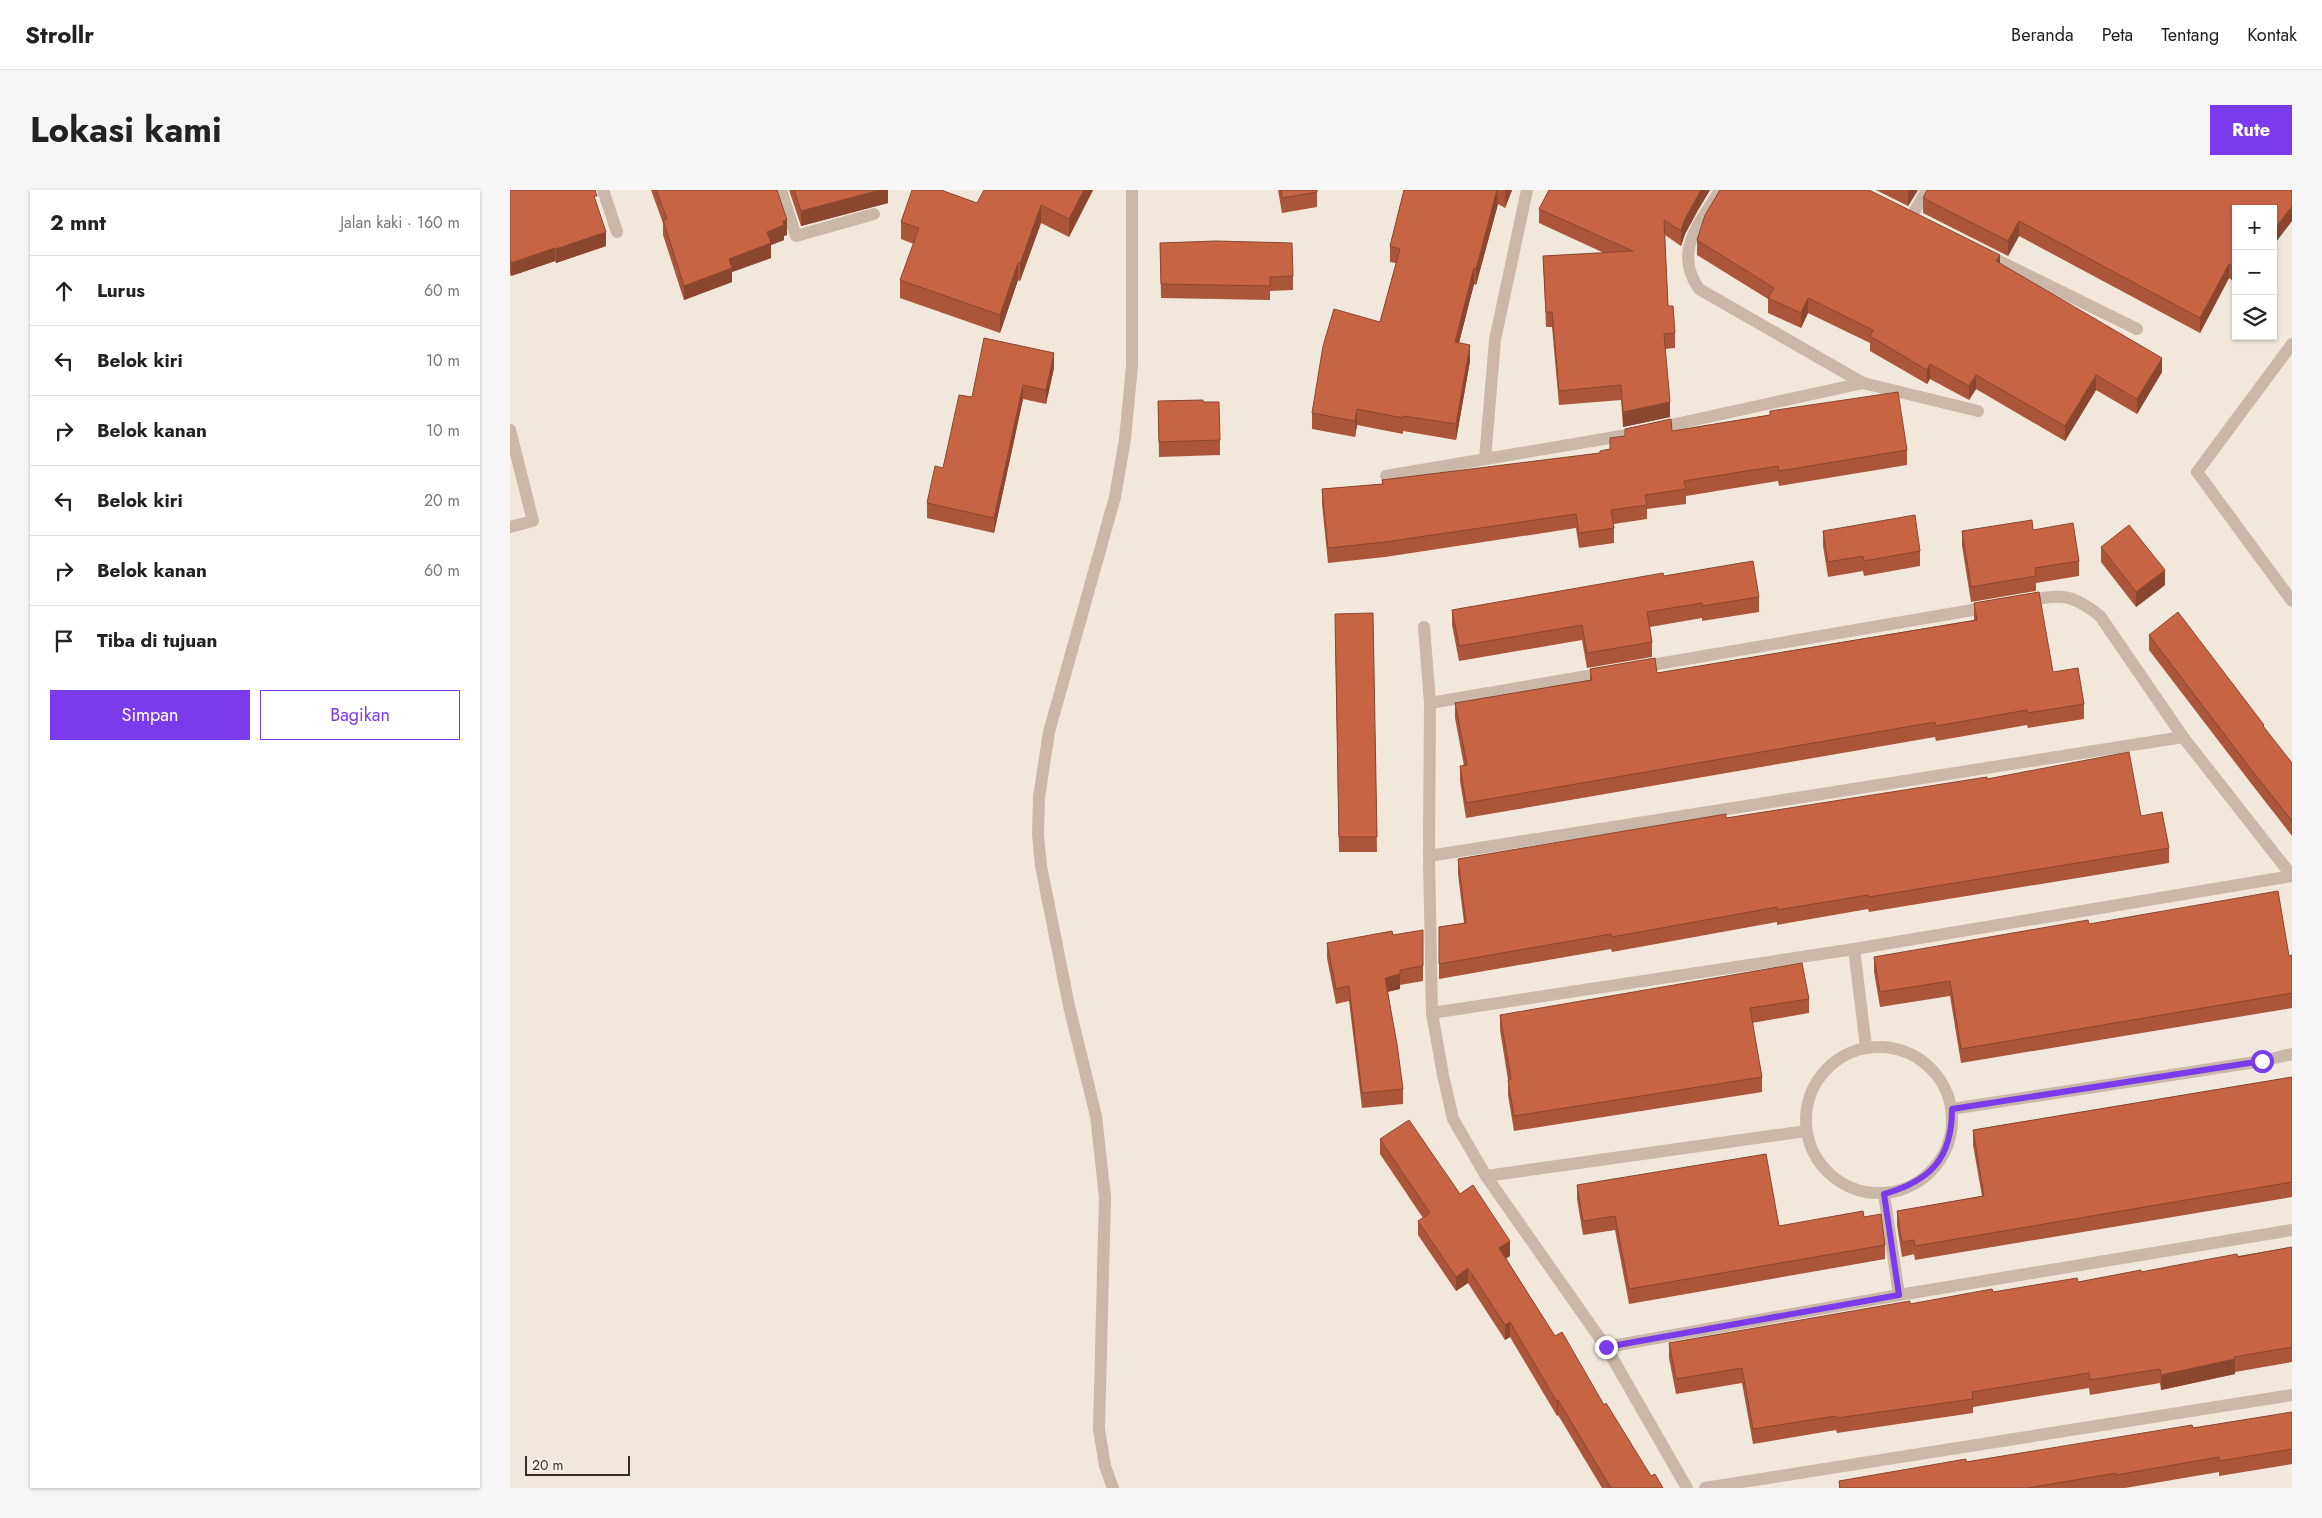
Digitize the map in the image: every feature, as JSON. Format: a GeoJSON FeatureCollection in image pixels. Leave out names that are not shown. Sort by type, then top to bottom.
{"type":"FeatureCollection","features":[{"type":"Feature","properties":{"kind":"street"},"geometry":{"type":"LineString","coordinates":[[604,190],[617,232]]}},
{"type":"Feature","properties":{"kind":"street"},"geometry":{"type":"LineString","coordinates":[[781,190],[796,236],[874,214]]}},
{"type":"Feature","properties":{"kind":"street"},"geometry":{"type":"LineString","coordinates":[[1112,1488],[1104,1466],[1099,1429],[1104,1188],[1096,1116],[1069,1006],[1041,866],[1038,835],[1040,797],[1049,732],[1115,497],[1125,438],[1132,366],[1132,190]]}},
{"type":"Feature","properties":{"kind":"street"},"geometry":{"type":"LineString","coordinates":[[1485,459],[1495,340],[1527,190]]}},
{"type":"Feature","properties":{"kind":"street"},"geometry":{"type":"LineString","coordinates":[[1720,190],[1691,237],[1688,251],[1688,262],[1699,289],[1864,383],[1978,411]]}},
{"type":"Feature","properties":{"kind":"street"},"geometry":{"type":"LineString","coordinates":[[1911,216],[1927,190]]}},
{"type":"Feature","properties":{"kind":"street"},"geometry":{"type":"LineString","coordinates":[[1969,246],[2137,329]]}},
{"type":"Feature","properties":{"kind":"street"},"geometry":{"type":"LineString","coordinates":[[2292,344],[2197,472],[2292,601]]}},
{"type":"Feature","properties":{"kind":"street"},"geometry":{"type":"LineString","coordinates":[[1386,476],[1621,436],[1864,383]]}},
{"type":"Feature","properties":{"kind":"street"},"geometry":{"type":"LineString","coordinates":[[510,430],[533,521],[510,528]]}},
{"type":"Feature","properties":{"kind":"street"},"geometry":{"type":"LineString","coordinates":[[1430,703],[2006,604],[2055,596],[2070,597],[2086,605],[2100,616],[2183,737],[2292,876],[1854,950],[1432,1013]]}},
{"type":"Feature","properties":{"kind":"street"},"geometry":{"type":"LineString","coordinates":[[1424,627],[1430,703],[1429,856],[1432,1013],[1442,1075],[1454,1119],[1486,1176],[1606,1347],[1687,1488]]}},
{"type":"Feature","properties":{"kind":"street"},"geometry":{"type":"LineString","coordinates":[[1429,856],[2183,737]]}},
{"type":"Feature","properties":{"kind":"street"},"geometry":{"type":"LineString","coordinates":[[1854,950],[1866,1047]]}},
{"type":"Feature","properties":{"kind":"street"},"geometry":{"type":"LineString","coordinates":[[1866,1047],[1897,1048],[1923,1060],[1942,1082],[1952,1109],[1952,1129],[1947,1148],[1937,1165],[1922,1178],[1905,1188],[1884,1194],[1864,1191],[1843,1183],[1826,1170],[1813,1152],[1806,1131],[1807,1102],[1820,1076],[1841,1056],[1866,1047]]}},
{"type":"Feature","properties":{"kind":"street"},"geometry":{"type":"LineString","coordinates":[[1952,1109],[2262,1061],[2292,1054]]}},
{"type":"Feature","properties":{"kind":"street"},"geometry":{"type":"LineString","coordinates":[[1486,1176],[1806,1131]]}},
{"type":"Feature","properties":{"kind":"street"},"geometry":{"type":"LineString","coordinates":[[1884,1194],[1899,1295]]}},
{"type":"Feature","properties":{"kind":"street"},"geometry":{"type":"LineString","coordinates":[[1606,1347],[1899,1295],[2292,1230]]}},
{"type":"Feature","properties":{"kind":"street"},"geometry":{"type":"LineString","coordinates":[[1705,1488],[2292,1395]]}},
{"type":"Feature","properties":{"kind":"building"},"geometry":{"type":"Polygon","coordinates":[[[510,190],[595,190],[597,196],[594,196],[606,232],[511,263],[510,190]]]}},
{"type":"Feature","properties":{"kind":"building"},"geometry":{"type":"Polygon","coordinates":[[[656,190],[777,190],[787,220],[783,221],[784,225],[767,232],[771,243],[729,259],[732,268],[684,286],[663,220],[667,219],[656,190]]]}},
{"type":"Feature","properties":{"kind":"building"},"geometry":{"type":"Polygon","coordinates":[[[794,190],[880,190],[801,211],[794,190]]]}},
{"type":"Feature","properties":{"kind":"building"},"geometry":{"type":"Polygon","coordinates":[[[912,190],[941,190],[977,203],[984,190],[1084,190],[1069,219],[1041,205],[1000,315],[900,280],[919,228],[901,222],[912,190]]]}},
{"type":"Feature","properties":{"kind":"building"},"geometry":{"type":"Polygon","coordinates":[[[1281,190],[1317,190],[1317,192],[1282,198],[1281,190]]]}},
{"type":"Feature","properties":{"kind":"building"},"geometry":{"type":"Polygon","coordinates":[[[1404,190],[1497,190],[1455,342],[1470,345],[1456,424],[1403,416],[1403,418],[1357,409],[1355,421],[1312,413],[1323,346],[1334,309],[1380,322],[1400,249],[1390,246],[1404,190]]]}},
{"type":"Feature","properties":{"kind":"building"},"geometry":{"type":"Polygon","coordinates":[[[1549,190],[1701,190],[1685,219],[1681,231],[1664,220],[1668,306],[1673,306],[1675,333],[1664,334],[1670,402],[1623,412],[1621,385],[1559,391],[1552,312],[1546,312],[1543,256],[1633,251],[1539,209],[1549,190]]]}},
{"type":"Feature","properties":{"kind":"building"},"geometry":{"type":"Polygon","coordinates":[[[1720,190],[1869,190],[2000,255],[1996,261],[2162,358],[2137,399],[2096,375],[2065,426],[1976,375],[1969,386],[1930,364],[1927,370],[1870,336],[1873,330],[1808,298],[1801,313],[1768,298],[1774,288],[1697,240],[1705,215],[1720,190]]]}},
{"type":"Feature","properties":{"kind":"building"},"geometry":{"type":"Polygon","coordinates":[[[1927,190],[2292,190],[2292,206],[2277,226],[2277,205],[2232,205],[2232,266],[2229,264],[2200,318],[2019,221],[2008,241],[1923,198],[1927,190]]]}},
{"type":"Feature","properties":{"kind":"building"},"geometry":{"type":"Polygon","coordinates":[[[1216,241],[1292,243],[1293,276],[1270,277],[1270,286],[1161,284],[1160,243],[1216,241]]]}},
{"type":"Feature","properties":{"kind":"building"},"geometry":{"type":"Polygon","coordinates":[[[984,338],[1054,353],[1046,390],[1023,385],[994,518],[927,503],[935,466],[943,468],[959,395],[972,397],[984,338]]]}},
{"type":"Feature","properties":{"kind":"building"},"geometry":{"type":"Polygon","coordinates":[[[1898,392],[1907,450],[1779,471],[1778,466],[1684,481],[1686,489],[1645,495],[1647,505],[1611,510],[1614,528],[1579,533],[1576,514],[1385,542],[1328,548],[1322,489],[1383,484],[1382,480],[1600,453],[1600,451],[1610,449],[1610,438],[1625,436],[1625,429],[1671,419],[1672,431],[1770,415],[1770,411],[1898,392]]]}},
{"type":"Feature","properties":{"kind":"building"},"geometry":{"type":"Polygon","coordinates":[[[1203,400],[1203,402],[1219,402],[1220,440],[1159,442],[1158,401],[1203,400]]]}},
{"type":"Feature","properties":{"kind":"building"},"geometry":{"type":"Polygon","coordinates":[[[1915,515],[1920,551],[1864,561],[1863,556],[1828,562],[1823,531],[1915,515]]]}},
{"type":"Feature","properties":{"kind":"building"},"geometry":{"type":"Polygon","coordinates":[[[2032,520],[2033,530],[2073,523],[2079,561],[2035,568],[2036,576],[1971,587],[1962,531],[2032,520]]]}},
{"type":"Feature","properties":{"kind":"building"},"geometry":{"type":"Polygon","coordinates":[[[2129,525],[2165,570],[2136,592],[2101,547],[2129,525]]]}},
{"type":"Feature","properties":{"kind":"building"},"geometry":{"type":"Polygon","coordinates":[[[1753,561],[1759,597],[1702,606],[1702,603],[1647,612],[1652,642],[1587,653],[1582,625],[1459,646],[1452,610],[1663,573],[1664,576],[1753,561]]]}},
{"type":"Feature","properties":{"kind":"building"},"geometry":{"type":"Polygon","coordinates":[[[2039,592],[2053,672],[2078,668],[2084,704],[2028,713],[2027,710],[1936,726],[1935,722],[1466,803],[1460,766],[1467,765],[1455,703],[1592,680],[1590,669],[1655,658],[1657,673],[1977,620],[1974,603],[2039,592]]]}},
{"type":"Feature","properties":{"kind":"building"},"geometry":{"type":"Polygon","coordinates":[[[2178,612],[2292,763],[2292,821],[2149,635],[2178,612]]]}},
{"type":"Feature","properties":{"kind":"building"},"geometry":{"type":"Polygon","coordinates":[[[1373,613],[1377,837],[1339,837],[1335,614],[1373,613]]]}},
{"type":"Feature","properties":{"kind":"building"},"geometry":{"type":"Polygon","coordinates":[[[2129,752],[2141,816],[2162,812],[2169,848],[1869,897],[1868,895],[1777,910],[1777,907],[1612,937],[1611,934],[1439,964],[1439,927],[1466,923],[1458,859],[1726,814],[1726,818],[1987,777],[1987,779],[2129,752]]]}},
{"type":"Feature","properties":{"kind":"building"},"geometry":{"type":"Polygon","coordinates":[[[2278,891],[2289,956],[2292,955],[2292,993],[1961,1049],[1950,981],[1880,992],[1874,957],[2088,920],[2089,924],[2278,891]]]}},
{"type":"Feature","properties":{"kind":"building"},"geometry":{"type":"Polygon","coordinates":[[[1423,930],[1423,966],[1400,970],[1400,974],[1385,978],[1403,1089],[1362,1093],[1349,986],[1336,989],[1327,943],[1392,931],[1393,935],[1423,930]]]}},
{"type":"Feature","properties":{"kind":"building"},"geometry":{"type":"Polygon","coordinates":[[[1802,963],[1809,999],[1750,1008],[1762,1077],[1514,1116],[1508,1080],[1511,1079],[1500,1015],[1802,963]]]}},
{"type":"Feature","properties":{"kind":"building"},"geometry":{"type":"Polygon","coordinates":[[[2292,1077],[2292,1182],[1915,1246],[1914,1240],[1902,1242],[1897,1211],[1984,1196],[1973,1130],[2292,1077]]]}},
{"type":"Feature","properties":{"kind":"building"},"geometry":{"type":"Polygon","coordinates":[[[1409,1120],[1460,1194],[1473,1185],[1510,1241],[1499,1248],[1555,1336],[1562,1332],[1604,1405],[1606,1403],[1651,1476],[1655,1474],[1663,1488],[1611,1488],[1510,1322],[1505,1325],[1468,1268],[1456,1277],[1418,1221],[1430,1213],[1380,1139],[1409,1120]]]}},
{"type":"Feature","properties":{"kind":"building"},"geometry":{"type":"Polygon","coordinates":[[[1766,1154],[1779,1226],[1863,1211],[1864,1217],[1881,1214],[1885,1245],[1629,1289],[1615,1216],[1583,1221],[1577,1185],[1766,1154]]]}},
{"type":"Feature","properties":{"kind":"building"},"geometry":{"type":"Polygon","coordinates":[[[2292,1247],[2292,1347],[2234,1357],[2235,1359],[2161,1375],[2160,1369],[2090,1380],[2089,1373],[1972,1392],[1973,1399],[1837,1418],[1836,1416],[1753,1429],[1742,1368],[1676,1379],[1669,1343],[1910,1301],[1910,1304],[1992,1289],[1993,1292],[2077,1278],[2078,1282],[2237,1254],[2238,1257],[2292,1247]]]}},
{"type":"Feature","properties":{"kind":"building"},"geometry":{"type":"Polygon","coordinates":[[[2292,1412],[2292,1449],[2219,1461],[2219,1457],[2028,1488],[1840,1488],[1839,1481],[1966,1459],[1966,1462],[2192,1425],[2193,1428],[2292,1412]]]}},
{"type":"Feature","properties":{"kind":"route"},"geometry":{"type":"LineString","coordinates":[[1606,1347],[1899,1295],[1884,1194],[1905,1188],[1922,1178],[1937,1165],[1947,1148],[1952,1129],[1952,1109],[2262,1061]]}}]}
